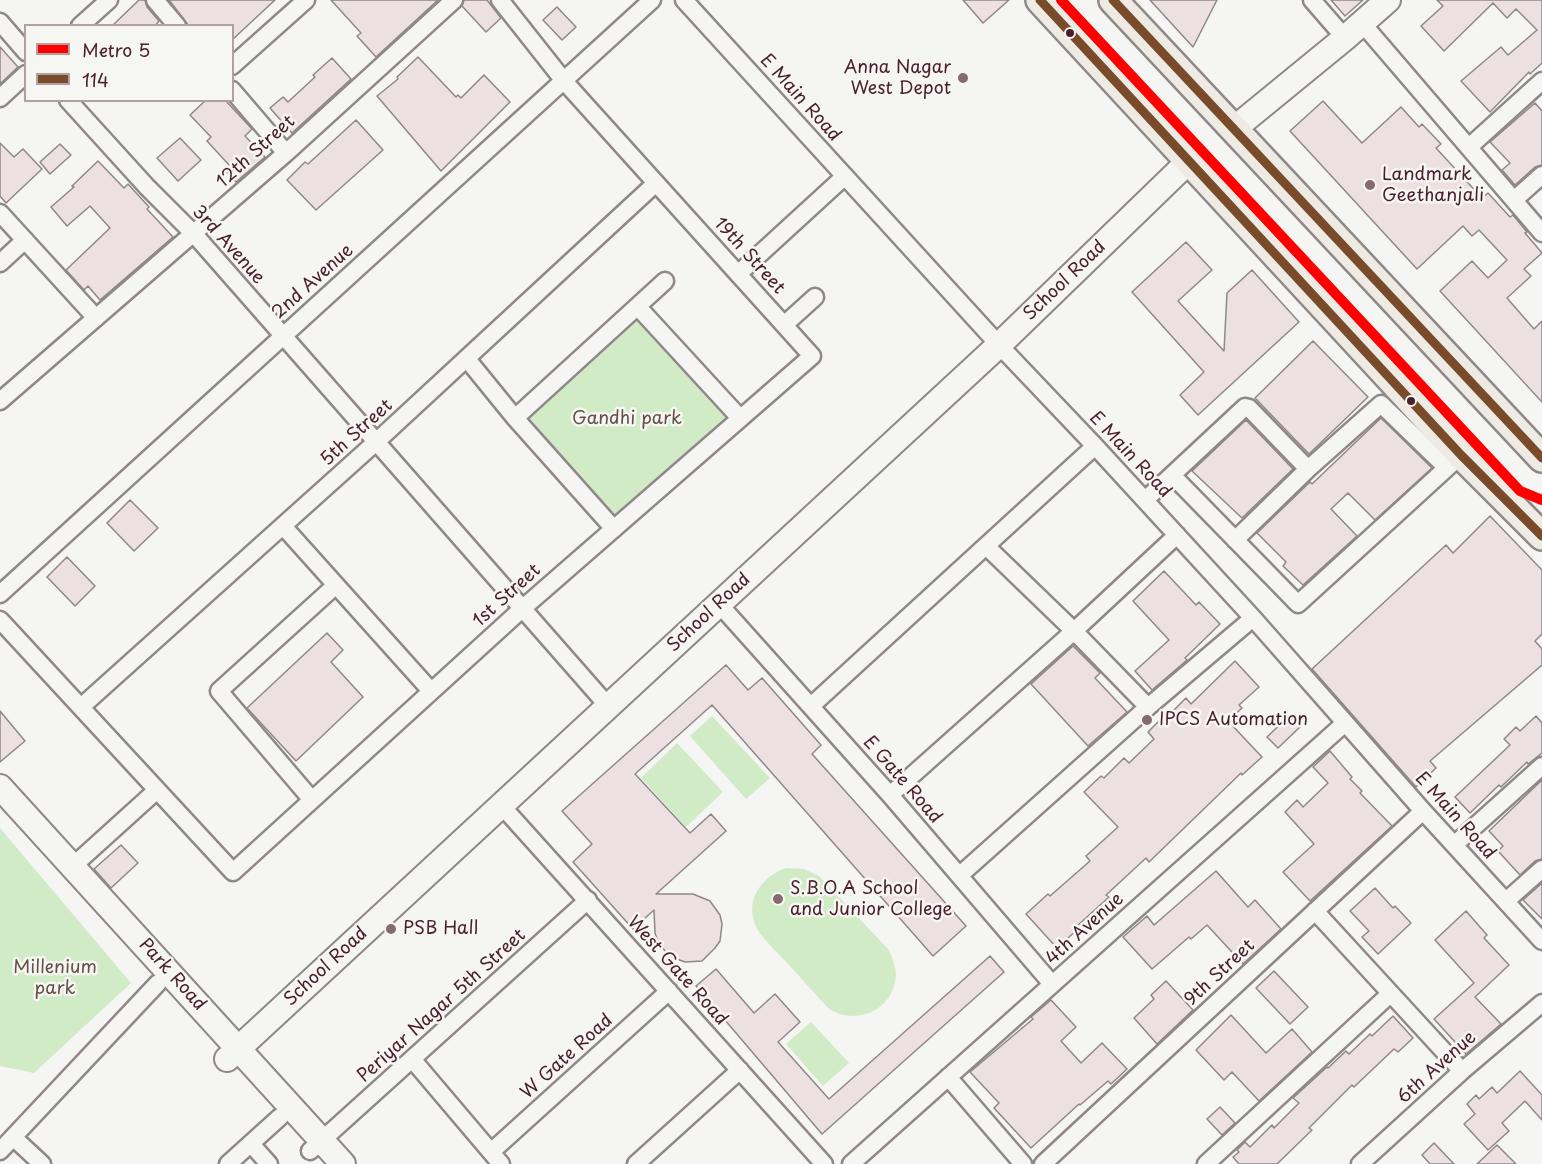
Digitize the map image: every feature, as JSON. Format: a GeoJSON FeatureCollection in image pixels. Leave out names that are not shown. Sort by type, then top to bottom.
{"type":"FeatureCollection","features":[{"type":"Feature","properties":{"kind":"main road"},"geometry":{"type":"LineString","coordinates":[[1040,0],[1188,162],[1454,462],[1542,536]]}},
{"type":"Feature","properties":{"kind":"main road"},"geometry":{"type":"LineString","coordinates":[[1113,0],[1542,458]]}},
{"type":"Feature","properties":{"kind":"street"},"geometry":{"type":"LineString","coordinates":[[82,24],[109,0]]}},
{"type":"Feature","properties":{"kind":"street"},"geometry":{"type":"LineString","coordinates":[[155,0],[175,24]]}},
{"type":"Feature","properties":{"kind":"street"},"geometry":{"type":"LineString","coordinates":[[234,64],[306,0]]}},
{"type":"Feature","properties":{"kind":"street","name":"12th Street"},"geometry":{"type":"LineString","coordinates":[[0,401],[194,234],[454,0]]}},
{"type":"Feature","properties":{"kind":"street"},"geometry":{"type":"LineString","coordinates":[[500,0],[564,81]]}},
{"type":"Feature","properties":{"kind":"street","name":"2nd Avenue"},"geometry":{"type":"LineString","coordinates":[[0,594],[652,0]]}},
{"type":"Feature","properties":{"kind":"street","name":"E Main Road"},"geometry":{"type":"LineString","coordinates":[[684,0],[999,345],[1253,618],[1423,811],[1542,941]]}},
{"type":"Feature","properties":{"kind":"street"},"geometry":{"type":"LineString","coordinates":[[1312,0],[1354,31],[1469,147],[1542,232]]}},
{"type":"Feature","properties":{"kind":"street"},"geometry":{"type":"LineString","coordinates":[[1235,128],[1354,31],[1388,0]]}},
{"type":"Feature","properties":{"kind":"street"},"geometry":{"type":"LineString","coordinates":[[0,22],[24,50]]}},
{"type":"Feature","properties":{"kind":"street"},"geometry":{"type":"LineString","coordinates":[[0,98],[24,76]]}},
{"type":"Feature","properties":{"kind":"street","name":"19th Street"},"geometry":{"type":"LineString","coordinates":[[564,81],[812,356]]}},
{"type":"Feature","properties":{"kind":"street"},"geometry":{"type":"LineString","coordinates":[[1469,147],[1542,81]]}},
{"type":"Feature","properties":{"kind":"street"},"geometry":{"type":"LineString","coordinates":[[234,92],[285,153]]}},
{"type":"Feature","properties":{"kind":"street","name":"3rd Avenue"},"geometry":{"type":"LineString","coordinates":[[70,102],[147,187],[194,234],[284,335],[608,706]]}},
{"type":"Feature","properties":{"kind":"street","name":"School Road"},"geometry":{"type":"LineString","coordinates":[[233,1054],[999,345],[1188,162]]}},
{"type":"Feature","properties":{"kind":"street"},"geometry":{"type":"LineString","coordinates":[[1514,200],[1542,175]]}},
{"type":"Feature","properties":{"kind":"street"},"geometry":{"type":"LineString","coordinates":[[738,274],[845,176]]}},
{"type":"Feature","properties":{"kind":"street","name":"5th Street"},"geometry":{"type":"LineString","coordinates":[[81,707],[376,442],[656,183]]}},
{"type":"Feature","properties":{"kind":"street"},"geometry":{"type":"LineString","coordinates":[[0,213],[96,318]]}},
{"type":"Feature","properties":{"kind":"street"},"geometry":{"type":"LineString","coordinates":[[0,263],[25,240]]}},
{"type":"Feature","properties":{"kind":"street"},"geometry":{"type":"LineString","coordinates":[[515,418],[665,281]]}},
{"type":"Feature","properties":{"kind":"street"},"geometry":{"type":"LineString","coordinates":[[784,325],[815,297]]}},
{"type":"Feature","properties":{"kind":"street"},"geometry":{"type":"LineString","coordinates":[[638,307],[740,418]]}},
{"type":"Feature","properties":{"kind":"street","name":"1st Street"},"geometry":{"type":"LineString","coordinates":[[157,790],[233,872],[523,608],[812,356]]}},
{"type":"Feature","properties":{"kind":"street"},"geometry":{"type":"LineString","coordinates":[[467,358],[515,418],[614,529]]}},
{"type":"Feature","properties":{"kind":"street"},"geometry":{"type":"LineString","coordinates":[[1172,475],[1235,540],[1298,604],[1454,462],[1381,404],[1308,469],[1235,540]]}},
{"type":"Feature","properties":{"kind":"street"},"geometry":{"type":"LineString","coordinates":[[1145,500],[1245,407],[1249,408],[1308,469]]}},
{"type":"Feature","properties":{"kind":"street"},"geometry":{"type":"LineString","coordinates":[[811,706],[1095,446]]}},
{"type":"Feature","properties":{"kind":"street"},"geometry":{"type":"LineString","coordinates":[[283,526],[431,691]]}},
{"type":"Feature","properties":{"kind":"street"},"geometry":{"type":"LineString","coordinates":[[890,795],[1074,631],[1177,535]]}},
{"type":"Feature","properties":{"kind":"street"},"geometry":{"type":"LineString","coordinates":[[986,546],[1148,707]]}},
{"type":"Feature","properties":{"kind":"street"},"geometry":{"type":"LineString","coordinates":[[312,800],[219,691],[336,585]]}},
{"type":"Feature","properties":{"kind":"street","name":"E Gate Road"},"geometry":{"type":"LineString","coordinates":[[718,604],[890,795],[1052,984]]}},
{"type":"Feature","properties":{"kind":"street"},"geometry":{"type":"LineString","coordinates":[[960,875],[1148,707],[1253,618]]}},
{"type":"Feature","properties":{"kind":"street"},"geometry":{"type":"LineString","coordinates":[[0,620],[157,790],[73,866]]}},
{"type":"Feature","properties":{"kind":"street","name":"4th Avenue"},"geometry":{"type":"LineString","coordinates":[[851,1164],[1345,723]]}},
{"type":"Feature","properties":{"kind":"street"},"geometry":{"type":"LineString","coordinates":[[1454,845],[1542,766]]}},
{"type":"Feature","properties":{"kind":"street","name":"Park Road"},"geometry":{"type":"LineString","coordinates":[[0,787],[73,866],[318,1152]]}},
{"type":"Feature","properties":{"kind":"street","name":"West Gate Road"},"geometry":{"type":"LineString","coordinates":[[501,805],[824,1164]]}},
{"type":"Feature","properties":{"kind":"street","name":"Park Road"},"geometry":{"type":"LineString","coordinates":[[0,808],[158,983],[233,1054],[279,1118],[318,1152],[343,1164]]}},
{"type":"Feature","properties":{"kind":"street","name":"9th Street"},"geometry":{"type":"LineString","coordinates":[[1043,1164],[1423,811]]}},
{"type":"Feature","properties":{"kind":"street"},"geometry":{"type":"LineString","coordinates":[[1506,902],[1542,869]]}},
{"type":"Feature","properties":{"kind":"street","name":"Periyar Nagar 5th Street"},"geometry":{"type":"LineString","coordinates":[[318,1152],[412,1059],[588,900]]}},
{"type":"Feature","properties":{"kind":"street"},"geometry":{"type":"LineString","coordinates":[[1316,911],[1461,1071]]}},
{"type":"Feature","properties":{"kind":"street"},"geometry":{"type":"LineString","coordinates":[[0,1151],[158,983]]}},
{"type":"Feature","properties":{"kind":"street","name":"W Gate Road"},"geometry":{"type":"LineString","coordinates":[[496,1158],[669,992]]}},
{"type":"Feature","properties":{"kind":"street"},"geometry":{"type":"LineString","coordinates":[[1206,1164],[1390,994]]}},
{"type":"Feature","properties":{"kind":"street","name":"6th Avenue"},"geometry":{"type":"LineString","coordinates":[[1360,1164],[1461,1071],[1542,1003]]}},
{"type":"Feature","properties":{"kind":"street"},"geometry":{"type":"LineString","coordinates":[[412,1059],[496,1158]]}},
{"type":"Feature","properties":{"kind":"street"},"geometry":{"type":"LineString","coordinates":[[636,1164],[740,1070]]}},
{"type":"Feature","properties":{"kind":"street"},"geometry":{"type":"LineString","coordinates":[[948,1077],[1023,1164]]}},
{"type":"Feature","properties":{"kind":"street"},"geometry":{"type":"LineString","coordinates":[[228,1164],[279,1118]]}},
{"type":"Feature","properties":{"kind":"street"},"geometry":{"type":"LineString","coordinates":[[13,1137],[42,1164]]}},
{"type":"Feature","properties":{"kind":"street"},"geometry":{"type":"LineString","coordinates":[[251,1144],[269,1164]]}},
{"type":"Feature","properties":{"kind":"green space","name":"Gandhi park"},"geometry":{"type":"Polygon","coordinates":[[[639,318],[730,420],[613,520],[524,421],[639,318]]]}},
{"type":"Feature","properties":{"kind":"green space"},"geometry":{"type":"Polygon","coordinates":[[[712,716],[770,778],[746,799],[690,736],[712,716]]]}},
{"type":"Feature","properties":{"kind":"green space"},"geometry":{"type":"Polygon","coordinates":[[[677,743],[723,792],[686,827],[641,778],[677,743]]]}},
{"type":"Feature","properties":{"kind":"green space","name":"Millenium park"},"geometry":{"type":"Polygon","coordinates":[[[0,828],[131,983],[34,1073],[0,1066],[0,828]]]}},
{"type":"Feature","properties":{"kind":"green space"},"geometry":{"type":"Polygon","coordinates":[[[786,868],[804,869],[819,876],[889,950],[896,978],[892,992],[886,1001],[870,1013],[849,1016],[829,1009],[760,933],[752,913],[756,894],[768,878],[786,868]]]}},
{"type":"Feature","properties":{"kind":"green space"},"geometry":{"type":"Polygon","coordinates":[[[811,1022],[849,1063],[823,1086],[786,1044],[811,1022]]]}},
{"type":"Feature","properties":{"kind":"building"},"geometry":{"type":"Polygon","coordinates":[[[139,0],[145,0],[147,7],[159,21],[157,24],[114,24],[139,0]]]}},
{"type":"Feature","properties":{"kind":"building"},"geometry":{"type":"Polygon","coordinates":[[[169,0],[275,0],[234,38],[234,24],[187,24],[169,0]]]}},
{"type":"Feature","properties":{"kind":"building"},"geometry":{"type":"Polygon","coordinates":[[[331,0],[438,0],[376,57],[357,36],[361,33],[331,0]]]}},
{"type":"Feature","properties":{"kind":"building"},"geometry":{"type":"Polygon","coordinates":[[[464,0],[487,0],[501,18],[486,32],[462,6],[464,0]]]}},
{"type":"Feature","properties":{"kind":"building"},"geometry":{"type":"Polygon","coordinates":[[[963,0],[1009,0],[983,23],[963,0]]]}},
{"type":"Feature","properties":{"kind":"building"},"geometry":{"type":"Polygon","coordinates":[[[1150,0],[1217,0],[1193,47],[1150,0]]]}},
{"type":"Feature","properties":{"kind":"building"},"geometry":{"type":"Polygon","coordinates":[[[1331,0],[1363,0],[1345,16],[1331,0]]]}},
{"type":"Feature","properties":{"kind":"building"},"geometry":{"type":"Polygon","coordinates":[[[1437,0],[1542,0],[1542,63],[1530,74],[1529,72],[1490,112],[1461,81],[1501,47],[1508,55],[1537,30],[1516,9],[1507,18],[1493,3],[1444,51],[1421,26],[1443,6],[1437,0]]]}},
{"type":"Feature","properties":{"kind":"building"},"geometry":{"type":"Polygon","coordinates":[[[557,7],[576,27],[562,40],[543,20],[557,7]]]}},
{"type":"Feature","properties":{"kind":"building"},"geometry":{"type":"Polygon","coordinates":[[[0,47],[18,67],[0,84],[0,47]]]}},
{"type":"Feature","properties":{"kind":"building"},"geometry":{"type":"Polygon","coordinates":[[[418,57],[456,97],[458,95],[461,98],[484,75],[510,102],[441,171],[377,96],[398,79],[397,77],[418,57]]]}},
{"type":"Feature","properties":{"kind":"building"},"geometry":{"type":"Polygon","coordinates":[[[332,58],[351,79],[292,133],[270,108],[283,97],[288,102],[332,58]]]}},
{"type":"Feature","properties":{"kind":"building"},"geometry":{"type":"Polygon","coordinates":[[[1323,101],[1362,143],[1401,107],[1419,127],[1422,124],[1441,144],[1436,148],[1482,198],[1488,193],[1510,217],[1513,215],[1527,232],[1525,233],[1542,253],[1524,269],[1531,276],[1507,298],[1534,329],[1542,321],[1542,402],[1440,291],[1472,261],[1488,278],[1507,260],[1479,230],[1472,236],[1463,226],[1417,269],[1290,131],[1323,101]]]}},
{"type":"Feature","properties":{"kind":"building"},"geometry":{"type":"Polygon","coordinates":[[[204,102],[227,102],[252,129],[245,136],[265,157],[236,182],[225,170],[230,166],[207,141],[211,137],[190,115],[204,102]]]}},
{"type":"Feature","properties":{"kind":"building"},"geometry":{"type":"Polygon","coordinates":[[[1535,103],[1542,111],[1542,165],[1535,167],[1515,185],[1502,170],[1510,163],[1490,142],[1535,103]]]}},
{"type":"Feature","properties":{"kind":"building"},"geometry":{"type":"Polygon","coordinates":[[[356,120],[383,150],[316,210],[287,180],[356,120]]]}},
{"type":"Feature","properties":{"kind":"building"},"geometry":{"type":"Polygon","coordinates":[[[180,138],[201,160],[178,181],[157,158],[180,138]]]}},
{"type":"Feature","properties":{"kind":"building"},"geometry":{"type":"Polygon","coordinates":[[[0,143],[14,157],[23,149],[42,169],[6,203],[0,196],[0,143]]]}},
{"type":"Feature","properties":{"kind":"building"},"geometry":{"type":"Polygon","coordinates":[[[60,144],[71,155],[50,174],[40,162],[60,144]]]}},
{"type":"Feature","properties":{"kind":"building"},"geometry":{"type":"Polygon","coordinates":[[[98,161],[124,188],[128,184],[173,237],[100,300],[88,286],[84,290],[66,270],[110,228],[90,206],[67,226],[51,207],[98,161]]]}},
{"type":"Feature","properties":{"kind":"building"},"geometry":{"type":"Polygon","coordinates":[[[1186,242],[1212,270],[1178,301],[1224,351],[1227,293],[1252,270],[1299,322],[1198,415],[1180,395],[1204,372],[1132,292],[1186,242]]]}},
{"type":"Feature","properties":{"kind":"building"},"geometry":{"type":"Polygon","coordinates":[[[1313,341],[1368,397],[1309,454],[1255,398],[1313,341]]]}},
{"type":"Feature","properties":{"kind":"building"},"geometry":{"type":"Polygon","coordinates":[[[1381,418],[1432,468],[1375,520],[1348,493],[1331,509],[1357,536],[1303,585],[1283,566],[1286,562],[1257,533],[1381,418]]]}},
{"type":"Feature","properties":{"kind":"building"},"geometry":{"type":"Polygon","coordinates":[[[1246,420],[1293,469],[1242,518],[1192,471],[1246,420]]]}},
{"type":"Feature","properties":{"kind":"building"},"geometry":{"type":"Polygon","coordinates":[[[130,500],[158,528],[134,551],[107,523],[130,500]]]}},
{"type":"Feature","properties":{"kind":"building"},"geometry":{"type":"Polygon","coordinates":[[[1490,516],[1542,570],[1542,634],[1535,641],[1542,649],[1542,665],[1430,761],[1436,768],[1416,787],[1312,669],[1446,545],[1453,553],[1490,516]]]}},
{"type":"Feature","properties":{"kind":"building"},"geometry":{"type":"Polygon","coordinates":[[[67,557],[95,586],[75,606],[47,577],[67,557]]]}},
{"type":"Feature","properties":{"kind":"building"},"geometry":{"type":"Polygon","coordinates":[[[1164,571],[1196,605],[1199,602],[1220,624],[1185,658],[1187,660],[1152,690],[1135,671],[1169,640],[1133,601],[1164,571]]]}},
{"type":"Feature","properties":{"kind":"building"},"geometry":{"type":"Polygon","coordinates":[[[327,633],[343,650],[331,662],[363,697],[296,761],[247,708],[327,633]]]}},
{"type":"Feature","properties":{"kind":"building"},"geometry":{"type":"Polygon","coordinates":[[[1073,646],[1100,673],[1095,678],[1127,712],[1088,746],[1031,684],[1073,646]]]}},
{"type":"Feature","properties":{"kind":"building"},"geometry":{"type":"Polygon","coordinates":[[[1235,661],[1259,687],[1239,705],[1242,708],[1228,721],[1262,757],[1242,775],[1241,773],[1149,862],[1146,858],[1106,895],[1109,897],[1057,948],[1026,914],[1090,861],[1086,856],[1118,827],[1084,792],[1101,776],[1104,778],[1124,758],[1129,763],[1154,739],[1148,732],[1169,711],[1171,713],[1186,698],[1191,704],[1235,661]]]}},
{"type":"Feature","properties":{"kind":"building"},"geometry":{"type":"Polygon","coordinates":[[[726,665],[748,690],[762,678],[821,745],[812,754],[966,926],[933,956],[712,705],[635,774],[690,833],[711,814],[726,831],[656,894],[693,894],[710,901],[720,915],[722,924],[720,941],[715,948],[702,961],[685,962],[669,956],[658,942],[655,933],[654,910],[633,929],[573,862],[592,844],[562,811],[726,665]]]}},
{"type":"Feature","properties":{"kind":"building"},"geometry":{"type":"Polygon","coordinates":[[[0,711],[25,741],[0,762],[0,711]]]}},
{"type":"Feature","properties":{"kind":"building"},"geometry":{"type":"Polygon","coordinates":[[[1289,716],[1300,727],[1278,748],[1267,737],[1289,716]]]}},
{"type":"Feature","properties":{"kind":"building"},"geometry":{"type":"Polygon","coordinates":[[[1536,716],[1542,723],[1542,753],[1528,764],[1527,762],[1501,787],[1499,785],[1470,813],[1455,797],[1510,745],[1504,739],[1516,727],[1520,731],[1536,716]]]}},
{"type":"Feature","properties":{"kind":"building"},"geometry":{"type":"Polygon","coordinates":[[[1330,751],[1352,777],[1350,779],[1362,791],[1360,793],[1392,826],[1310,901],[1283,872],[1314,844],[1285,812],[1297,800],[1303,807],[1328,783],[1313,767],[1330,751]]]}},
{"type":"Feature","properties":{"kind":"building"},"geometry":{"type":"Polygon","coordinates":[[[1542,780],[1542,859],[1535,861],[1520,875],[1498,851],[1503,846],[1489,831],[1542,780]]]}},
{"type":"Feature","properties":{"kind":"building"},"geometry":{"type":"Polygon","coordinates":[[[121,845],[138,863],[111,888],[94,869],[121,845]]]}},
{"type":"Feature","properties":{"kind":"building"},"geometry":{"type":"Polygon","coordinates":[[[1216,871],[1248,907],[1255,900],[1281,929],[1243,964],[1207,925],[1191,939],[1189,937],[1152,969],[1123,937],[1147,916],[1154,925],[1216,871]]]}},
{"type":"Feature","properties":{"kind":"building"},"geometry":{"type":"Polygon","coordinates":[[[1542,883],[1542,919],[1523,900],[1542,883]]]}},
{"type":"Feature","properties":{"kind":"building"},"geometry":{"type":"Polygon","coordinates":[[[1375,888],[1411,923],[1378,954],[1362,937],[1369,931],[1350,911],[1375,888]]]}},
{"type":"Feature","properties":{"kind":"building"},"geometry":{"type":"Polygon","coordinates":[[[1466,911],[1487,935],[1484,938],[1509,965],[1475,997],[1501,1024],[1466,1054],[1434,1019],[1474,983],[1435,940],[1466,911]]]}},
{"type":"Feature","properties":{"kind":"building"},"geometry":{"type":"Polygon","coordinates":[[[990,956],[1004,972],[822,1134],[696,986],[716,969],[754,1013],[775,994],[800,1022],[778,1042],[829,1099],[990,956]]]}},
{"type":"Feature","properties":{"kind":"building"},"geometry":{"type":"Polygon","coordinates":[[[1274,971],[1308,1007],[1290,1024],[1256,988],[1274,971]]]}},
{"type":"Feature","properties":{"kind":"building"},"geometry":{"type":"Polygon","coordinates":[[[1166,981],[1193,1010],[1157,1044],[1134,1018],[1154,999],[1151,995],[1166,981]]]}},
{"type":"Feature","properties":{"kind":"building"},"geometry":{"type":"Polygon","coordinates":[[[1051,1000],[1076,1027],[1061,1041],[1081,1063],[1102,1043],[1127,1069],[1111,1084],[1108,1081],[1079,1104],[1031,1148],[994,1108],[999,1103],[970,1072],[1033,1019],[1031,1017],[1051,1000]]]}},
{"type":"Feature","properties":{"kind":"building"},"geometry":{"type":"Polygon","coordinates":[[[1231,1015],[1266,1053],[1292,1029],[1312,1052],[1259,1101],[1232,1072],[1224,1080],[1196,1050],[1231,1015]]]}},
{"type":"Feature","properties":{"kind":"building"},"geometry":{"type":"Polygon","coordinates":[[[1393,1016],[1413,1038],[1398,1052],[1394,1049],[1354,1087],[1352,1085],[1309,1128],[1312,1130],[1277,1164],[1239,1164],[1233,1157],[1245,1142],[1250,1147],[1272,1125],[1274,1128],[1299,1103],[1293,1098],[1346,1051],[1349,1054],[1393,1016]]]}},
{"type":"Feature","properties":{"kind":"building"},"geometry":{"type":"Polygon","coordinates":[[[1520,1071],[1542,1095],[1542,1120],[1525,1101],[1502,1123],[1509,1131],[1488,1150],[1464,1124],[1475,1114],[1467,1104],[1476,1095],[1479,1099],[1492,1087],[1497,1093],[1520,1071]]]}},
{"type":"Feature","properties":{"kind":"building"},"geometry":{"type":"Polygon","coordinates":[[[1220,1107],[1235,1123],[1222,1135],[1207,1119],[1220,1107]]]}},
{"type":"Feature","properties":{"kind":"building"},"geometry":{"type":"Polygon","coordinates":[[[1434,1143],[1454,1164],[1430,1164],[1422,1155],[1434,1143]]]}},
{"type":"Feature","properties":{"kind":"building"},"geometry":{"type":"Polygon","coordinates":[[[1497,1145],[1516,1164],[1477,1164],[1497,1145]]]}},
{"type":"Feature","properties":{"kind":"metro line","name":"5"},"geometry":{"type":"LineString","coordinates":[[1061,0],[1520,491],[1542,500]]}},
{"type":"Feature","properties":{"kind":"transit line","name":"114"},"geometry":{"type":"LineString","coordinates":[[1040,0],[1461,455],[1542,536]]}},
{"type":"Feature","properties":{"kind":"transit line","name":"114"},"geometry":{"type":"LineString","coordinates":[[1113,0],[1542,458]]}},
{"type":"Feature","properties":{"kind":"place","name":"Anna Nagar West Depot"},"geometry":{"type":"Point","coordinates":[963,78]}},
{"type":"Feature","properties":{"kind":"place","name":"Landmark Geethanjali"},"geometry":{"type":"Point","coordinates":[1370,185]}},
{"type":"Feature","properties":{"kind":"place","name":"IPCS Automation"},"geometry":{"type":"Point","coordinates":[1147,720]}},
{"type":"Feature","properties":{"kind":"place","name":"S.B.O.A School and Junior College"},"geometry":{"type":"Point","coordinates":[778,899]}},
{"type":"Feature","properties":{"kind":"place","name":"PSB Hall"},"geometry":{"type":"Point","coordinates":[391,929]}}]}
